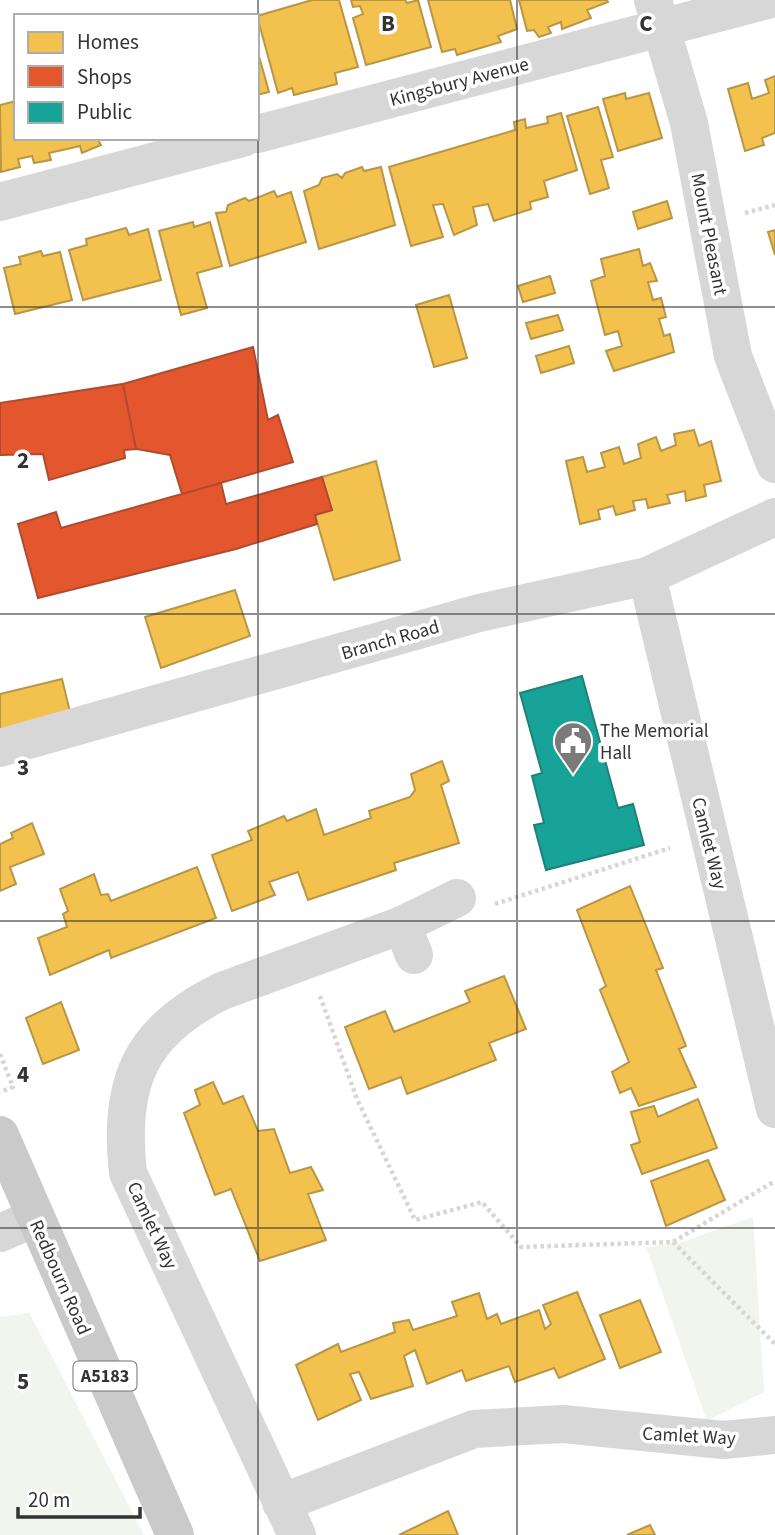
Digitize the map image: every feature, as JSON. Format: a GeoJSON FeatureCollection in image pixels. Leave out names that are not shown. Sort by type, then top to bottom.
{"type":"FeatureCollection","features":[{"type":"Feature","properties":{"kind":"main road","name":"Redbourn Road"},"geometry":{"type":"LineString","coordinates":[[0,1135],[175,1535]]}},
{"type":"Feature","properties":{"kind":"street","name":"Kingsbury Avenue"},"geometry":{"type":"LineString","coordinates":[[259,133],[657,14],[766,0]]}},
{"type":"Feature","properties":{"kind":"street","name":"Mount Pleasant"},"geometry":{"type":"LineString","coordinates":[[657,14],[689,123],[733,356],[775,464]]}},
{"type":"Feature","properties":{"kind":"street"},"geometry":{"type":"LineString","coordinates":[[0,202],[235,140]]}},
{"type":"Feature","properties":{"kind":"street","name":"Branch Road"},"geometry":{"type":"LineString","coordinates":[[0,748],[479,613],[647,576],[775,517]]}},
{"type":"Feature","properties":{"kind":"street","name":"Camlet Way"},"geometry":{"type":"LineString","coordinates":[[647,576],[775,1109]]}},
{"type":"Feature","properties":{"kind":"street","name":"Camlet Way"},"geometry":{"type":"LineString","coordinates":[[457,898],[408,940],[308,961],[222,990],[196,1003],[168,1025],[144,1057],[128,1096],[124,1131],[128,1173],[289,1519],[474,1429],[564,1424],[723,1440],[775,1435]]}},
{"type":"Feature","properties":{"kind":"street"},"geometry":{"type":"LineString","coordinates":[[0,1233],[35,1218]]}},
{"type":"Feature","properties":{"kind":"path"},"geometry":{"type":"LineString","coordinates":[[457,898],[479,909],[708,836]]}},
{"type":"Feature","properties":{"kind":"path"},"geometry":{"type":"LineString","coordinates":[[308,961],[357,1098],[415,1220],[482,1202],[521,1247],[673,1242],[775,1181]]}},
{"type":"Feature","properties":{"kind":"path"},"geometry":{"type":"LineString","coordinates":[[0,1054],[13,1087],[0,1092]]}},
{"type":"Feature","properties":{"kind":"path"},"geometry":{"type":"LineString","coordinates":[[673,1242],[775,1344]]}},
{"type":"Feature","properties":{"kind":"shaded area"},"geometry":{"type":"Polygon","coordinates":[[[753,1217],[764,1392],[707,1421],[646,1247],[682,1242],[753,1217]]]}},
{"type":"Feature","properties":{"kind":"shaded area"},"geometry":{"type":"Polygon","coordinates":[[[30,1313],[144,1535],[0,1535],[0,1317],[30,1313]]]}},
{"type":"Feature","properties":{"kind":"building: Homes"},"geometry":{"type":"Polygon","coordinates":[[[312,0],[339,0],[358,67],[335,73],[337,84],[294,95],[292,88],[278,93],[259,15],[312,0]]]}},
{"type":"Feature","properties":{"kind":"building: Homes"},"geometry":{"type":"Polygon","coordinates":[[[351,0],[405,0],[407,3],[418,0],[431,47],[366,65],[353,18],[363,14],[360,6],[353,7],[351,0]]]}},
{"type":"Feature","properties":{"kind":"building: Homes"},"geometry":{"type":"Polygon","coordinates":[[[428,0],[510,0],[517,29],[498,36],[501,42],[457,55],[455,49],[442,52],[428,0]]]}},
{"type":"Feature","properties":{"kind":"building: Homes"},"geometry":{"type":"Polygon","coordinates":[[[519,0],[608,2],[587,10],[591,18],[562,29],[561,22],[548,27],[551,33],[539,37],[534,30],[527,31],[519,0]]]}},
{"type":"Feature","properties":{"kind":"building: Homes"},"geometry":{"type":"Polygon","coordinates":[[[259,56],[269,92],[259,94],[259,56]]]}},
{"type":"Feature","properties":{"kind":"building: Homes"},"geometry":{"type":"Polygon","coordinates":[[[775,76],[775,133],[762,138],[764,145],[745,151],[728,89],[748,83],[752,99],[769,93],[765,80],[775,76]]]}},
{"type":"Feature","properties":{"kind":"building: Homes"},"geometry":{"type":"Polygon","coordinates":[[[625,93],[626,99],[649,93],[662,138],[618,151],[603,99],[625,93]]]}},
{"type":"Feature","properties":{"kind":"building: Homes"},"geometry":{"type":"Polygon","coordinates":[[[14,102],[14,140],[98,140],[101,145],[82,153],[80,146],[49,153],[51,160],[34,163],[32,156],[18,159],[20,167],[1,172],[0,105],[14,102]]]}},
{"type":"Feature","properties":{"kind":"building: Homes"},"geometry":{"type":"Polygon","coordinates":[[[598,107],[613,157],[601,160],[609,188],[590,194],[567,116],[598,107]]]}},
{"type":"Feature","properties":{"kind":"building: Homes"},"geometry":{"type":"Polygon","coordinates":[[[561,113],[577,170],[544,181],[548,197],[530,202],[531,209],[494,221],[488,204],[473,207],[477,225],[454,235],[443,204],[433,205],[443,237],[411,246],[389,167],[515,130],[514,122],[525,119],[526,128],[548,123],[547,117],[561,113]]]}},
{"type":"Feature","properties":{"kind":"building: Homes"},"geometry":{"type":"Polygon","coordinates":[[[362,167],[364,171],[381,167],[395,225],[319,249],[304,191],[319,185],[322,178],[337,174],[342,178],[345,173],[362,167]]]}},
{"type":"Feature","properties":{"kind":"building: Homes"},"geometry":{"type":"Polygon","coordinates":[[[274,191],[277,197],[291,192],[306,242],[230,266],[216,213],[226,212],[228,205],[245,198],[249,201],[274,191]]]}},
{"type":"Feature","properties":{"kind":"building: Homes"},"geometry":{"type":"Polygon","coordinates":[[[667,201],[672,218],[638,229],[633,212],[667,201]]]}},
{"type":"Feature","properties":{"kind":"building: Homes"},"geometry":{"type":"Polygon","coordinates":[[[193,222],[194,227],[210,222],[222,266],[197,273],[207,308],[181,315],[159,231],[193,222]]]}},
{"type":"Feature","properties":{"kind":"building: Homes"},"geometry":{"type":"Polygon","coordinates":[[[126,228],[129,235],[148,229],[161,280],[83,300],[69,250],[87,245],[86,239],[126,228]]]}},
{"type":"Feature","properties":{"kind":"building: Homes"},"geometry":{"type":"Polygon","coordinates":[[[775,230],[775,255],[768,232],[775,230]]]}},
{"type":"Feature","properties":{"kind":"building: Homes"},"geometry":{"type":"Polygon","coordinates":[[[639,249],[643,266],[650,263],[657,281],[648,282],[653,300],[661,298],[666,317],[659,319],[664,336],[670,334],[674,352],[614,371],[606,351],[622,346],[618,331],[605,335],[591,281],[605,276],[601,259],[639,249]]]}},
{"type":"Feature","properties":{"kind":"building: Homes"},"geometry":{"type":"Polygon","coordinates":[[[41,251],[43,256],[60,252],[72,300],[15,314],[4,268],[21,264],[19,257],[41,251]]]}},
{"type":"Feature","properties":{"kind":"building: Homes"},"geometry":{"type":"Polygon","coordinates":[[[550,276],[555,293],[523,302],[518,286],[550,276]]]}},
{"type":"Feature","properties":{"kind":"building: Homes"},"geometry":{"type":"Polygon","coordinates":[[[449,295],[467,358],[434,367],[416,305],[449,295]]]}},
{"type":"Feature","properties":{"kind":"building: Homes"},"geometry":{"type":"Polygon","coordinates":[[[558,315],[563,330],[531,339],[526,323],[558,315]]]}},
{"type":"Feature","properties":{"kind":"building: Homes"},"geometry":{"type":"Polygon","coordinates":[[[569,346],[574,363],[541,373],[536,356],[569,346]]]}},
{"type":"Feature","properties":{"kind":"building: Homes"},"geometry":{"type":"Polygon","coordinates":[[[694,430],[699,446],[711,441],[721,481],[704,485],[706,496],[686,501],[685,491],[667,495],[670,503],[648,508],[646,499],[633,501],[635,510],[616,515],[613,506],[598,510],[600,519],[580,524],[566,461],[583,457],[587,472],[605,467],[601,453],[619,447],[624,464],[641,458],[638,444],[656,437],[661,451],[676,445],[674,434],[694,430]]]}},
{"type":"Feature","properties":{"kind":"building: Homes"},"geometry":{"type":"Polygon","coordinates":[[[376,461],[400,560],[334,580],[315,515],[332,510],[322,477],[376,461]]]}},
{"type":"Feature","properties":{"kind":"building: Homes"},"geometry":{"type":"Polygon","coordinates":[[[235,590],[250,636],[161,668],[145,617],[235,590]]]}},
{"type":"Feature","properties":{"kind":"building: Homes"},"geometry":{"type":"Polygon","coordinates":[[[62,679],[70,712],[0,731],[0,694],[62,679]]]}},
{"type":"Feature","properties":{"kind":"building: Homes"},"geometry":{"type":"Polygon","coordinates":[[[442,761],[449,781],[441,785],[459,843],[394,863],[396,870],[308,900],[298,872],[269,882],[275,895],[232,911],[212,855],[252,840],[248,831],[284,816],[287,821],[316,809],[324,835],[371,818],[369,811],[410,797],[415,790],[411,774],[442,761]]]}},
{"type":"Feature","properties":{"kind":"building: Homes"},"geometry":{"type":"Polygon","coordinates":[[[32,823],[44,854],[10,867],[16,884],[0,891],[0,844],[13,838],[11,833],[32,823]]]}},
{"type":"Feature","properties":{"kind":"building: Homes"},"geometry":{"type":"Polygon","coordinates":[[[197,867],[216,918],[111,958],[109,950],[50,975],[38,938],[67,927],[63,914],[68,911],[60,889],[94,874],[101,895],[108,894],[111,901],[197,867]]]}},
{"type":"Feature","properties":{"kind":"building: Homes"},"geometry":{"type":"Polygon","coordinates":[[[630,886],[663,968],[656,970],[686,1046],[679,1049],[696,1087],[639,1106],[631,1088],[620,1093],[612,1072],[629,1062],[600,990],[606,986],[577,910],[630,886]]]}},
{"type":"Feature","properties":{"kind":"building: Homes"},"geometry":{"type":"Polygon","coordinates":[[[504,976],[526,1029],[489,1043],[496,1060],[407,1094],[401,1077],[369,1089],[345,1027],[385,1011],[394,1032],[470,1002],[465,991],[504,976]]]}},
{"type":"Feature","properties":{"kind":"building: Homes"},"geometry":{"type":"Polygon","coordinates":[[[61,1002],[79,1050],[43,1064],[26,1018],[61,1002]]]}},
{"type":"Feature","properties":{"kind":"building: Homes"},"geometry":{"type":"Polygon","coordinates":[[[213,1082],[223,1104],[243,1096],[258,1131],[274,1129],[290,1173],[311,1167],[323,1190],[308,1194],[326,1240],[260,1261],[231,1189],[215,1195],[184,1113],[200,1105],[195,1090],[213,1082]]]}},
{"type":"Feature","properties":{"kind":"building: Homes"},"geometry":{"type":"Polygon","coordinates":[[[698,1099],[717,1148],[642,1174],[631,1145],[640,1142],[631,1112],[654,1106],[658,1117],[698,1099]]]}},
{"type":"Feature","properties":{"kind":"building: Homes"},"geometry":{"type":"Polygon","coordinates":[[[708,1160],[725,1200],[666,1226],[651,1181],[708,1160]]]}},
{"type":"Feature","properties":{"kind":"building: Homes"},"geometry":{"type":"Polygon","coordinates":[[[577,1292],[605,1359],[559,1378],[554,1368],[515,1382],[509,1366],[466,1381],[462,1370],[427,1384],[415,1350],[404,1356],[413,1386],[371,1399],[359,1372],[350,1374],[361,1400],[318,1420],[296,1365],[338,1344],[341,1352],[395,1332],[393,1323],[409,1320],[413,1330],[457,1316],[452,1302],[479,1293],[487,1319],[497,1314],[501,1324],[539,1310],[545,1329],[551,1324],[543,1305],[577,1292]]]}},
{"type":"Feature","properties":{"kind":"building: Homes"},"geometry":{"type":"Polygon","coordinates":[[[640,1300],[661,1352],[620,1368],[600,1315],[640,1300]]]}},
{"type":"Feature","properties":{"kind":"building: Homes"},"geometry":{"type":"Polygon","coordinates":[[[448,1511],[458,1535],[399,1535],[448,1511]]]}},
{"type":"Feature","properties":{"kind":"building: Homes"},"geometry":{"type":"Polygon","coordinates":[[[650,1525],[655,1535],[627,1535],[650,1525]]]}},
{"type":"Feature","properties":{"kind":"building: Shops"},"geometry":{"type":"Polygon","coordinates":[[[253,347],[268,420],[278,415],[293,462],[182,494],[170,455],[136,449],[123,384],[253,347]]]}},
{"type":"Feature","properties":{"kind":"building: Shops"},"geometry":{"type":"Polygon","coordinates":[[[123,384],[136,449],[124,450],[125,458],[49,480],[43,454],[0,455],[0,403],[123,384]]]}},
{"type":"Feature","properties":{"kind":"building: Shops"},"geometry":{"type":"Polygon","coordinates":[[[322,477],[332,510],[315,515],[317,524],[236,549],[38,598],[18,524],[56,512],[61,528],[221,483],[226,504],[322,477]]]}},
{"type":"Feature","properties":{"kind":"building: Public","name":"The Memorial Hall"},"geometry":{"type":"Polygon","coordinates":[[[582,676],[618,808],[633,804],[644,845],[546,870],[534,825],[544,823],[532,776],[542,773],[520,693],[582,676]]]}},
{"type":"Feature","properties":{"kind":"place","name":"The Memorial Hall"},"geometry":{"type":"Point","coordinates":[573,775]}}]}
